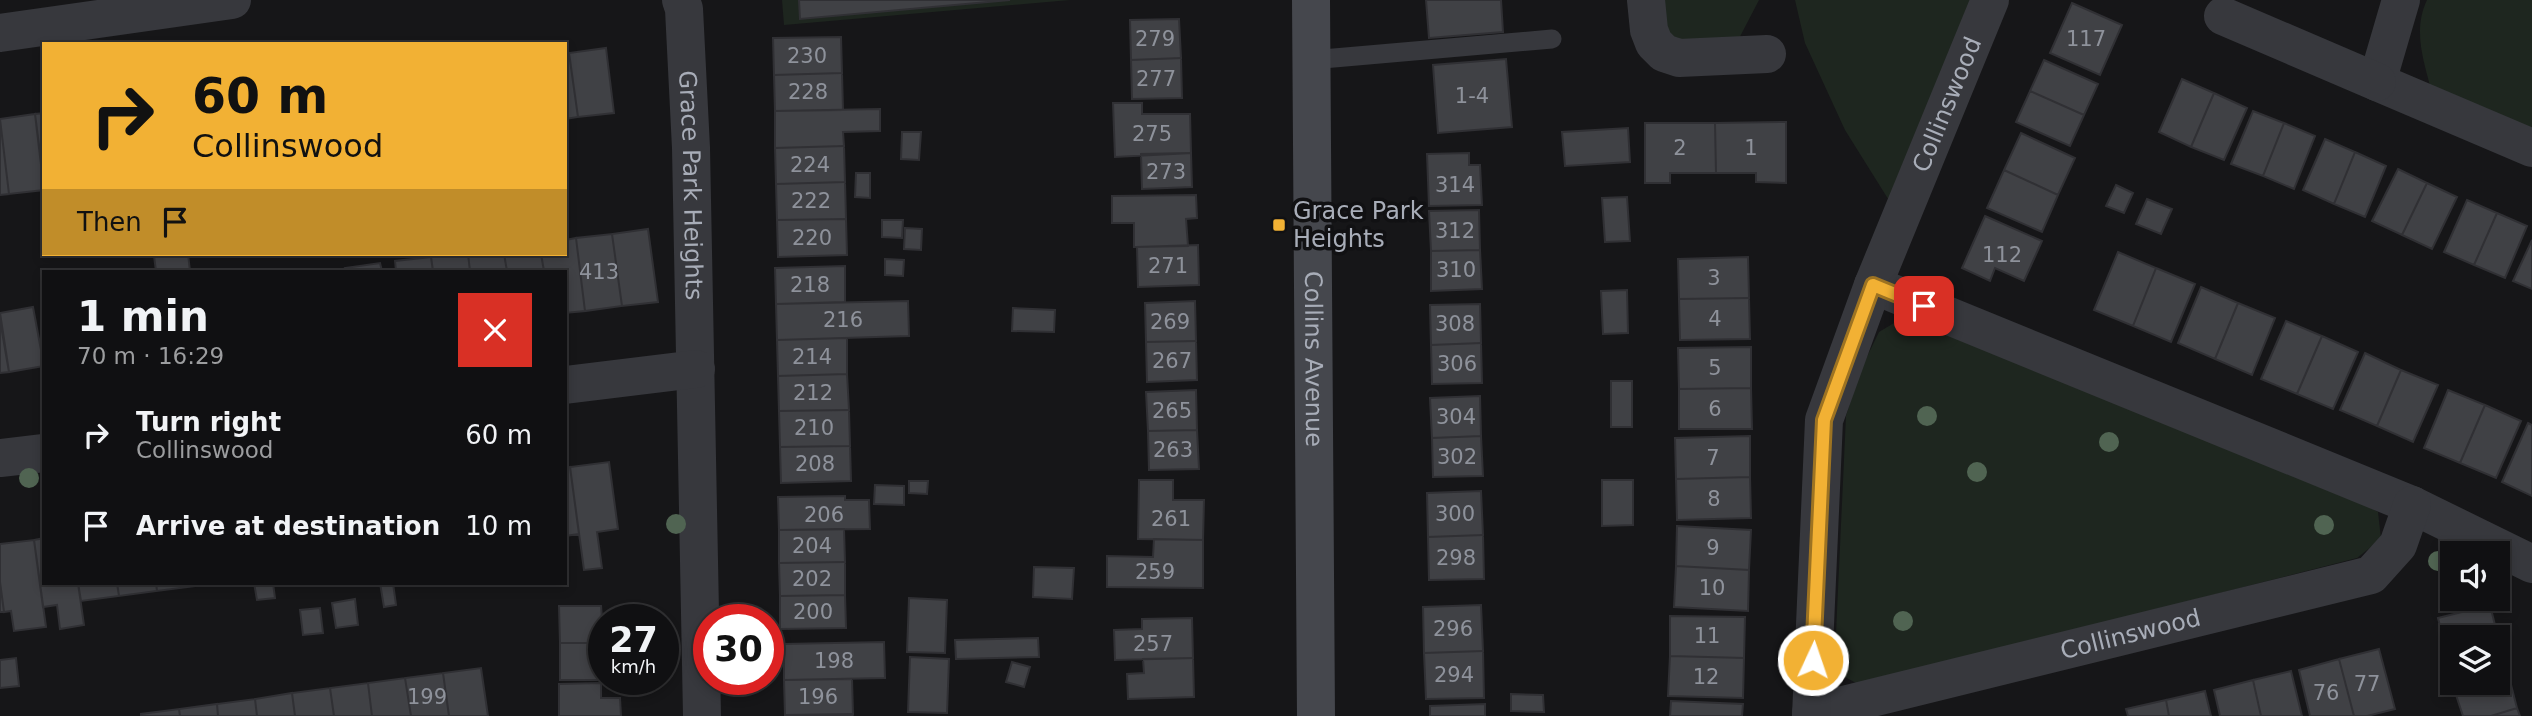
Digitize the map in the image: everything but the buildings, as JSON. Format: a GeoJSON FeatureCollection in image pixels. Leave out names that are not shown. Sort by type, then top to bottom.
{"type":"FeatureCollection","features":[{"type":"Feature","properties":{"kind":"main road","name":"Collins Avenue"},"geometry":{"type":"LineString","coordinates":[[1311,0],[1316,716]]}},
{"type":"Feature","properties":{"kind":"street"},"geometry":{"type":"LineString","coordinates":[[0,33],[232,0]]}},
{"type":"Feature","properties":{"kind":"street","name":"Grace Park Heights"},"geometry":{"type":"LineString","coordinates":[[681,0],[684,9],[691,148],[702,716]]}},
{"type":"Feature","properties":{"kind":"street"},"geometry":{"type":"LineString","coordinates":[[1646,0],[1649,30],[1654,43],[1664,53],[1679,58],[1767,54]]}},
{"type":"Feature","properties":{"kind":"street","name":"Collinswood"},"geometry":{"type":"LineString","coordinates":[[1990,0],[1873,285],[1824,420],[1811,714],[2371,575],[2398,545],[2412,505]]}},
{"type":"Feature","properties":{"kind":"street"},"geometry":{"type":"LineString","coordinates":[[2377,82],[2401,0]]}},
{"type":"Feature","properties":{"kind":"street"},"geometry":{"type":"LineString","coordinates":[[2223,16],[2532,148]]}},
{"type":"Feature","properties":{"kind":"street"},"geometry":{"type":"LineString","coordinates":[[1873,285],[2412,505],[2532,564]]}},
{"type":"Feature","properties":{"kind":"street"},"geometry":{"type":"LineString","coordinates":[[567,384],[696,369]]}},
{"type":"Feature","properties":{"kind":"street"},"geometry":{"type":"LineString","coordinates":[[0,458],[42,453]]}},
{"type":"Feature","properties":{"kind":"lane"},"geometry":{"type":"LineString","coordinates":[[1311,60],[1552,38]]}},
{"type":"Feature","properties":{"kind":"shaded area"},"geometry":{"type":"Polygon","coordinates":[[[782,0],[1070,0],[784,25],[782,0]]]}},
{"type":"Feature","properties":{"kind":"shaded area"},"geometry":{"type":"Polygon","coordinates":[[[1662,0],[1759,0],[1733,50],[1668,40],[1662,0]]]}},
{"type":"Feature","properties":{"kind":"shaded area"},"geometry":{"type":"Polygon","coordinates":[[[1795,0],[1975,0],[1890,202],[1845,130],[1805,43],[1795,0]]]}},
{"type":"Feature","properties":{"kind":"shaded area"},"geometry":{"type":"Polygon","coordinates":[[[2427,0],[2532,0],[2532,131],[2431,89],[2420,33],[2427,0]]]}},
{"type":"Feature","properties":{"kind":"shaded area"},"geometry":{"type":"Polygon","coordinates":[[[1899,320],[1914,320],[2360,502],[2378,512],[2381,539],[2357,558],[1860,685],[1841,675],[1835,655],[1846,416],[1860,371],[1879,332],[1899,320]]]}},
{"type":"Feature","properties":{"kind":"place","name":"Grace Park Heights"},"geometry":{"type":"Point","coordinates":[1279,225]}},
{"type":"Feature","properties":{"kind":"route"},"geometry":{"type":"LineString","coordinates":[[1813,660],[1824,420],[1873,285],[1924,306]]}}]}
